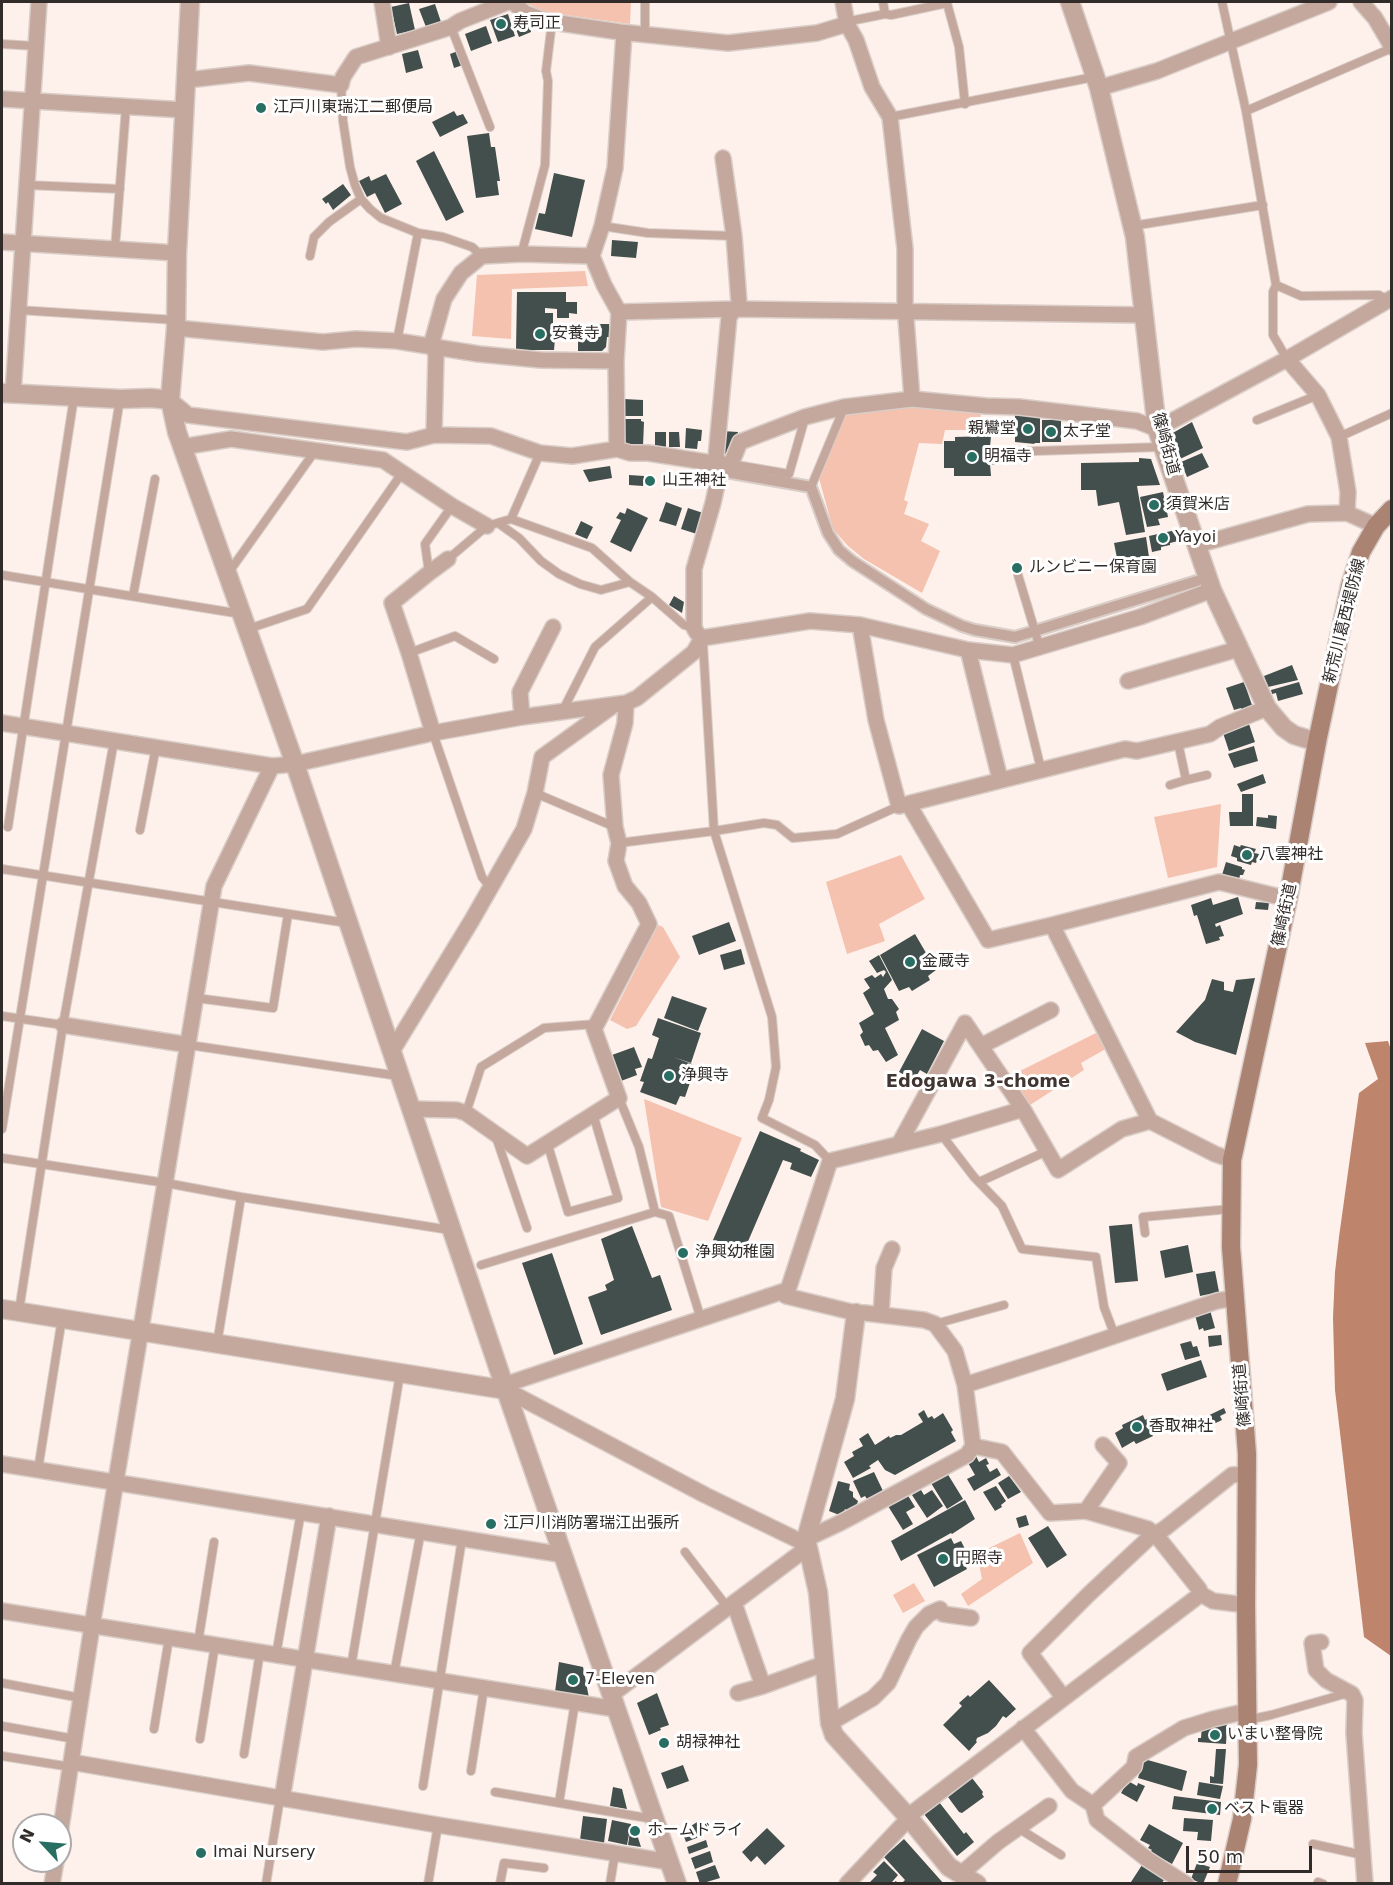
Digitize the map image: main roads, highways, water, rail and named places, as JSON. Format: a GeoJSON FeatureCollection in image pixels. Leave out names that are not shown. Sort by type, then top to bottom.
{"type":"FeatureCollection","features":[{"type":"Feature","properties":{"kind":"main road","name":"新荒川葛西堤防線"},"geometry":{"type":"LineString","coordinates":[[1317,742],[1350,586],[1361,552],[1376,526],[1392,509]]}},
{"type":"Feature","properties":{"kind":"main road","name":"篠崎街道"},"geometry":{"type":"LineString","coordinates":[[1227,1884],[1243,1809],[1248,1765],[1247,1454],[1231,1246],[1232,1160],[1288,899],[1317,742]]}},
{"type":"Feature","properties":{"kind":"place","name":"寿司正"},"geometry":{"type":"Point","coordinates":[501,24]}},
{"type":"Feature","properties":{"kind":"place","name":"江戸川東瑞江二郵便局"},"geometry":{"type":"Point","coordinates":[261,108]}},
{"type":"Feature","properties":{"kind":"place","name":"安養寺"},"geometry":{"type":"Point","coordinates":[540,334]}},
{"type":"Feature","properties":{"kind":"place","name":"親鸞堂"},"geometry":{"type":"Point","coordinates":[1028,429]}},
{"type":"Feature","properties":{"kind":"place","name":"太子堂"},"geometry":{"type":"Point","coordinates":[1051,432]}},
{"type":"Feature","properties":{"kind":"place","name":"明福寺"},"geometry":{"type":"Point","coordinates":[972,457]}},
{"type":"Feature","properties":{"kind":"place","name":"山王神社"},"geometry":{"type":"Point","coordinates":[650,481]}},
{"type":"Feature","properties":{"kind":"place","name":"須賀米店"},"geometry":{"type":"Point","coordinates":[1154,505]}},
{"type":"Feature","properties":{"kind":"place","name":"Yayoi"},"geometry":{"type":"Point","coordinates":[1163,538]}},
{"type":"Feature","properties":{"kind":"place","name":"ルンビニー保育園"},"geometry":{"type":"Point","coordinates":[1017,568]}},
{"type":"Feature","properties":{"kind":"place","name":"八雲神社"},"geometry":{"type":"Point","coordinates":[1247,855]}},
{"type":"Feature","properties":{"kind":"place","name":"金蔵寺"},"geometry":{"type":"Point","coordinates":[910,962]}},
{"type":"Feature","properties":{"kind":"place","name":"浄興寺"},"geometry":{"type":"Point","coordinates":[669,1076]}},
{"type":"Feature","properties":{"kind":"place","name":"浄興幼稚園"},"geometry":{"type":"Point","coordinates":[683,1253]}},
{"type":"Feature","properties":{"kind":"place","name":"香取神社"},"geometry":{"type":"Point","coordinates":[1137,1427]}},
{"type":"Feature","properties":{"kind":"place","name":"江戸川消防署瑞江出張所"},"geometry":{"type":"Point","coordinates":[491,1524]}},
{"type":"Feature","properties":{"kind":"place","name":"円照寺"},"geometry":{"type":"Point","coordinates":[943,1559]}},
{"type":"Feature","properties":{"kind":"place","name":"7-Eleven"},"geometry":{"type":"Point","coordinates":[573,1680]}},
{"type":"Feature","properties":{"kind":"place","name":"いまい整骨院"},"geometry":{"type":"Point","coordinates":[1215,1735]}},
{"type":"Feature","properties":{"kind":"place","name":"胡禄神社"},"geometry":{"type":"Point","coordinates":[664,1743]}},
{"type":"Feature","properties":{"kind":"place","name":"ベスト電器"},"geometry":{"type":"Point","coordinates":[1212,1809]}},
{"type":"Feature","properties":{"kind":"place","name":"ホームドライ"},"geometry":{"type":"Point","coordinates":[635,1831]}},
{"type":"Feature","properties":{"kind":"place","name":"Imai Nursery"},"geometry":{"type":"Point","coordinates":[201,1853]}},
{"type":"Feature","properties":{"kind":"district","name":"Edogawa 3-chome"},"geometry":{"type":"Point","coordinates":[978,1082]}}]}
